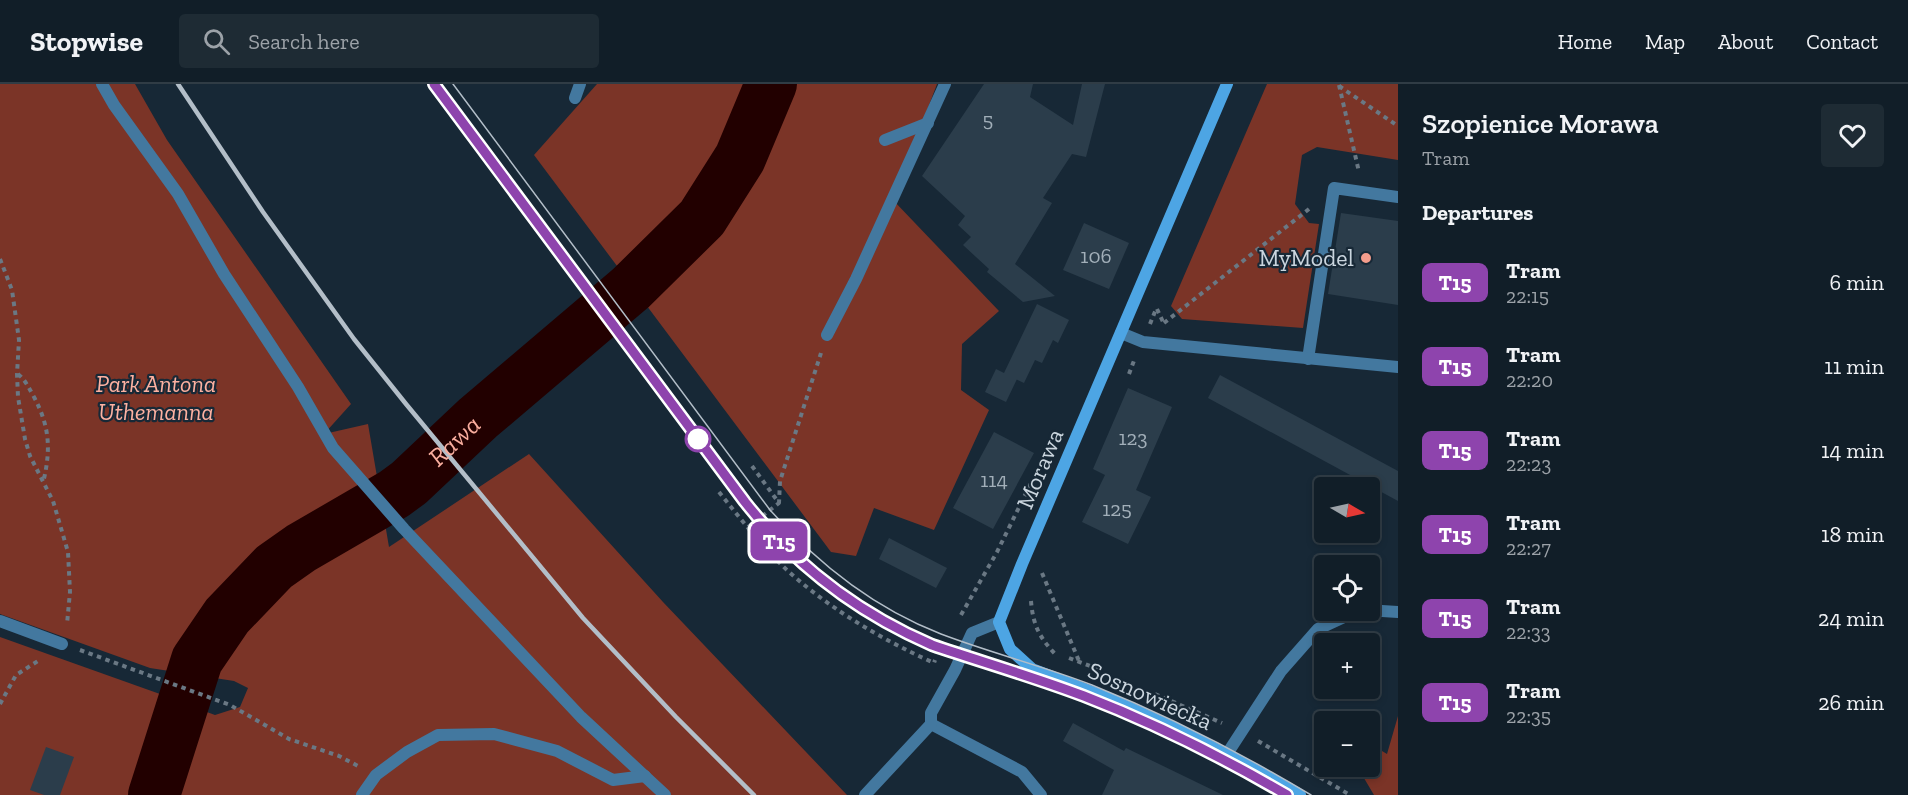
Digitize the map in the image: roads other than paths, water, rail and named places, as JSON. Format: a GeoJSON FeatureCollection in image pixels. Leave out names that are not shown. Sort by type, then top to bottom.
{"type":"FeatureCollection","features":[{"type":"Feature","properties":{"kind":"street"},"geometry":{"type":"LineString","coordinates":[[102,84],[114,105],[178,194],[224,274],[298,387],[333,448],[404,529],[581,717],[665,795]]}},
{"type":"Feature","properties":{"kind":"street"},"geometry":{"type":"LineString","coordinates":[[575,98],[580,84]]}},
{"type":"Feature","properties":{"kind":"street"},"geometry":{"type":"LineString","coordinates":[[827,335],[856,279],[945,84]]}},
{"type":"Feature","properties":{"kind":"street","name":"Morawa"},"geometry":{"type":"LineString","coordinates":[[999,622],[1227,84]]}},
{"type":"Feature","properties":{"kind":"street"},"geometry":{"type":"LineString","coordinates":[[885,140],[928,123]]}},
{"type":"Feature","properties":{"kind":"street"},"geometry":{"type":"LineString","coordinates":[[1308,359],[1334,188],[1398,197]]}},
{"type":"Feature","properties":{"kind":"street"},"geometry":{"type":"LineString","coordinates":[[1121,333],[1143,342],[1398,368]]}},
{"type":"Feature","properties":{"kind":"street"},"geometry":{"type":"LineString","coordinates":[[1380,611],[1398,612]]}},
{"type":"Feature","properties":{"kind":"street"},"geometry":{"type":"LineString","coordinates":[[0,621],[63,644]]}},
{"type":"Feature","properties":{"kind":"street"},"geometry":{"type":"LineString","coordinates":[[1227,754],[1281,671],[1318,629],[1335,621]]}},
{"type":"Feature","properties":{"kind":"street"},"geometry":{"type":"LineString","coordinates":[[865,795],[931,724],[931,713],[972,633],[999,622]]}},
{"type":"Feature","properties":{"kind":"street","name":"Sosnowiecka"},"geometry":{"type":"LineString","coordinates":[[999,622],[1010,649],[1032,669],[1134,710],[1227,754],[1300,795]]}},
{"type":"Feature","properties":{"kind":"street"},"geometry":{"type":"LineString","coordinates":[[931,724],[1022,772],[1041,795]]}},
{"type":"Feature","properties":{"kind":"street"},"geometry":{"type":"LineString","coordinates":[[362,795],[376,775],[406,752],[438,735],[494,734],[558,751],[613,780],[645,776]]}},
{"type":"Feature","properties":{"kind":"waterway","name":"Rawa"},"geometry":{"type":"LineString","coordinates":[[154,795],[197,660],[227,616],[274,567],[301,548],[409,483],[478,418],[631,288],[702,218],[740,158],[771,84]]}},
{"type":"Feature","properties":{"kind":"tram line"},"geometry":{"type":"LineString","coordinates":[[434,84],[745,502],[784,546],[806,566],[853,602],[904,632],[950,651],[1113,707],[1189,742],[1287,795]]}},
{"type":"Feature","properties":{"kind":"tram line","name":"T15"},"geometry":{"type":"LineString","coordinates":[[434,84],[758,519],[812,572],[853,603],[895,628],[932,645],[1064,688],[1121,711],[1225,760],[1287,795]]}},
{"type":"Feature","properties":{"kind":"tram line"},"geometry":{"type":"LineString","coordinates":[[453,84],[770,510],[827,566],[870,597],[916,623],[960,641],[1092,685],[1149,709],[1258,764],[1311,795]]}},
{"type":"Feature","properties":{"kind":"railway"},"geometry":{"type":"LineString","coordinates":[[178,84],[263,212],[354,339],[406,404],[583,618],[676,717],[754,795]]}},
{"type":"Feature","properties":{"kind":"place","name":"MyModel"},"geometry":{"type":"Point","coordinates":[1366,258]}},
{"type":"Feature","properties":{"kind":"park label","name":"Park Antona Uthemanna"},"geometry":{"type":"Point","coordinates":[156,398]}}]}
